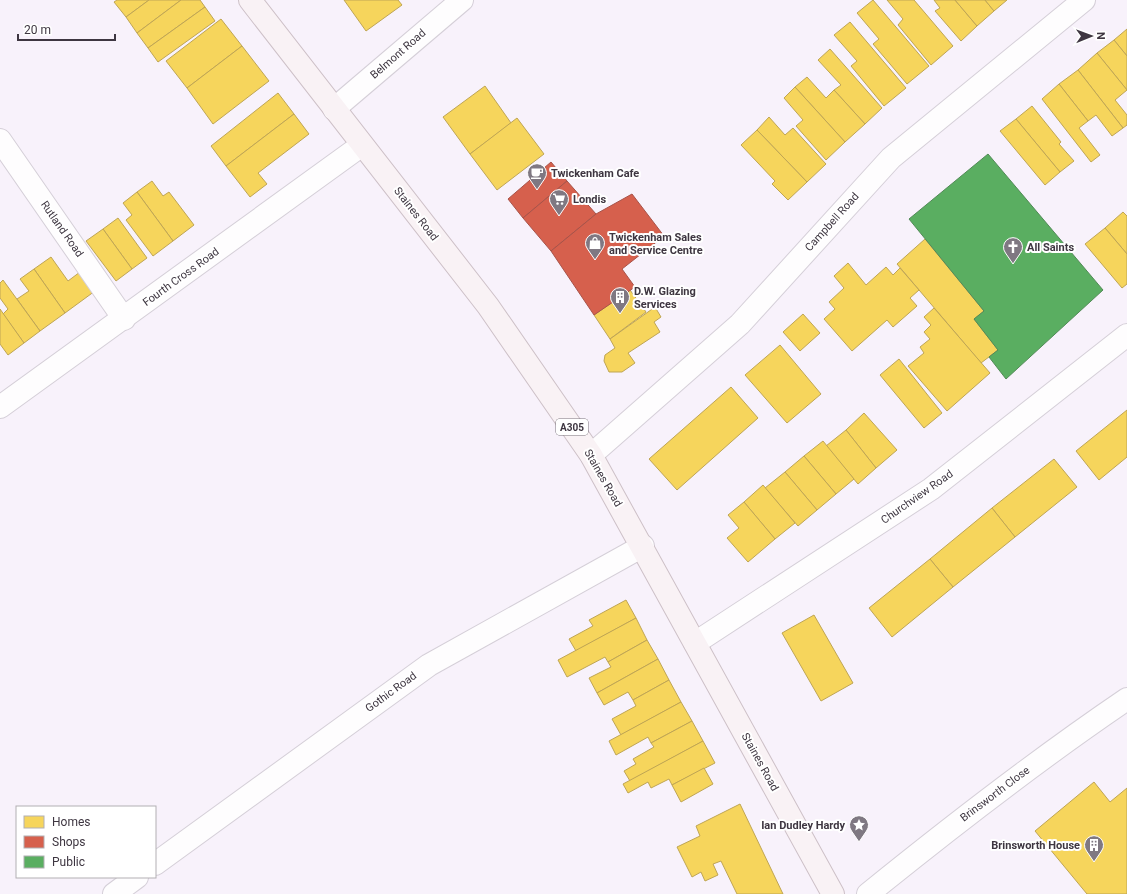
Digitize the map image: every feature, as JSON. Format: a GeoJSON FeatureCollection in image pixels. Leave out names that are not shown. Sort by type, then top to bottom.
{"type":"FeatureCollection","features":[{"type":"Feature","properties":{"kind":"main road","name":"Staines Road"},"geometry":{"type":"LineString","coordinates":[[250,0],[488,306],[591,455],[833,894]]}},
{"type":"Feature","properties":{"kind":"street","name":"Belmont Road"},"geometry":{"type":"LineString","coordinates":[[334,109],[462,0]]}},
{"type":"Feature","properties":{"kind":"street","name":"Campbell Road"},"geometry":{"type":"LineString","coordinates":[[591,455],[740,324],[891,158],[1084,0]]}},
{"type":"Feature","properties":{"kind":"street","name":"Rutland Road"},"geometry":{"type":"LineString","coordinates":[[0,140],[124,319]]}},
{"type":"Feature","properties":{"kind":"street","name":"Fourth Cross Road"},"geometry":{"type":"LineString","coordinates":[[0,407],[124,319],[362,145]]}},
{"type":"Feature","properties":{"kind":"street","name":"Churchview Road"},"geometry":{"type":"LineString","coordinates":[[695,643],[931,490],[1127,335]]}},
{"type":"Feature","properties":{"kind":"street","name":"Gothic Road"},"geometry":{"type":"LineString","coordinates":[[156,863],[429,665],[642,546]]}},
{"type":"Feature","properties":{"kind":"street","name":"Brinsworth Close"},"geometry":{"type":"LineString","coordinates":[[868,894],[975,808],[1080,730],[1127,699]]}},
{"type":"Feature","properties":{"kind":"street"},"geometry":{"type":"LineString","coordinates":[[114,894],[137,878]]}},
{"type":"Feature","properties":{"kind":"building: Homes"},"geometry":{"type":"Polygon","coordinates":[[[117,0],[149,0],[126,17],[114,2],[117,0]]]}},
{"type":"Feature","properties":{"kind":"building: Homes"},"geometry":{"type":"Polygon","coordinates":[[[149,0],[181,0],[137,33],[126,17],[149,0]]]}},
{"type":"Feature","properties":{"kind":"building: Homes"},"geometry":{"type":"Polygon","coordinates":[[[181,0],[200,0],[205,7],[148,48],[137,33],[181,0]]]}},
{"type":"Feature","properties":{"kind":"building: Homes"},"geometry":{"type":"Polygon","coordinates":[[[344,0],[398,0],[402,5],[366,31],[344,0]]]}},
{"type":"Feature","properties":{"kind":"building: Homes"},"geometry":{"type":"Polygon","coordinates":[[[873,0],[929,66],[907,84],[873,44],[879,39],[857,13],[873,0]]]}},
{"type":"Feature","properties":{"kind":"building: Homes"},"geometry":{"type":"Polygon","coordinates":[[[887,0],[914,0],[953,46],[931,65],[898,25],[903,19],[887,0]]]}},
{"type":"Feature","properties":{"kind":"building: Homes"},"geometry":{"type":"Polygon","coordinates":[[[934,0],[955,0],[977,26],[961,41],[935,11],[940,8],[934,0]]]}},
{"type":"Feature","properties":{"kind":"building: Homes"},"geometry":{"type":"Polygon","coordinates":[[[955,0],[985,0],[994,11],[977,26],[955,0]]]}},
{"type":"Feature","properties":{"kind":"building: Homes"},"geometry":{"type":"Polygon","coordinates":[[[985,0],[1007,0],[994,11],[985,0]]]}},
{"type":"Feature","properties":{"kind":"building: Homes"},"geometry":{"type":"Polygon","coordinates":[[[205,7],[215,21],[158,62],[148,48],[205,7]]]}},
{"type":"Feature","properties":{"kind":"building: Homes"},"geometry":{"type":"Polygon","coordinates":[[[221,19],[242,46],[187,88],[166,61],[221,19]]]}},
{"type":"Feature","properties":{"kind":"building: Homes"},"geometry":{"type":"Polygon","coordinates":[[[850,22],[906,88],[884,106],[851,66],[857,61],[834,35],[850,22]]]}},
{"type":"Feature","properties":{"kind":"building: Homes"},"geometry":{"type":"Polygon","coordinates":[[[1127,29],[1127,56],[1114,40],[1127,29]]]}},
{"type":"Feature","properties":{"kind":"building: Homes"},"geometry":{"type":"Polygon","coordinates":[[[1114,40],[1127,56],[1127,90],[1097,53],[1114,40]]]}},
{"type":"Feature","properties":{"kind":"building: Homes"},"geometry":{"type":"Polygon","coordinates":[[[242,46],[269,81],[213,124],[187,88],[242,46]]]}},
{"type":"Feature","properties":{"kind":"building: Homes"},"geometry":{"type":"Polygon","coordinates":[[[830,49],[882,108],[865,124],[834,90],[841,85],[818,60],[830,49]]]}},
{"type":"Feature","properties":{"kind":"building: Homes"},"geometry":{"type":"Polygon","coordinates":[[[1097,53],[1127,90],[1115,100],[1127,115],[1127,125],[1123,128],[1078,70],[1097,53]]]}},
{"type":"Feature","properties":{"kind":"building: Homes"},"geometry":{"type":"Polygon","coordinates":[[[1078,70],[1123,128],[1112,136],[1096,115],[1088,121],[1059,84],[1078,70]]]}},
{"type":"Feature","properties":{"kind":"building: Homes"},"geometry":{"type":"Polygon","coordinates":[[[807,77],[826,98],[834,90],[865,124],[845,142],[795,87],[807,77]]]}},
{"type":"Feature","properties":{"kind":"building: Homes"},"geometry":{"type":"Polygon","coordinates":[[[1059,84],[1088,121],[1079,128],[1100,155],[1091,162],[1042,99],[1059,84]]]}},
{"type":"Feature","properties":{"kind":"building: Homes"},"geometry":{"type":"Polygon","coordinates":[[[485,86],[511,123],[470,154],[443,117],[485,86]]]}},
{"type":"Feature","properties":{"kind":"building: Homes"},"geometry":{"type":"Polygon","coordinates":[[[795,87],[845,142],[826,160],[796,126],[803,120],[784,98],[795,87]]]}},
{"type":"Feature","properties":{"kind":"building: Homes"},"geometry":{"type":"Polygon","coordinates":[[[278,93],[294,114],[226,166],[211,146],[278,93]]]}},
{"type":"Feature","properties":{"kind":"building: Homes"},"geometry":{"type":"Polygon","coordinates":[[[1032,106],[1061,142],[1059,144],[1074,161],[1060,172],[1016,119],[1032,106]]]}},
{"type":"Feature","properties":{"kind":"building: Homes"},"geometry":{"type":"Polygon","coordinates":[[[294,114],[309,134],[258,173],[267,184],[250,197],[226,166],[294,114]]]}},
{"type":"Feature","properties":{"kind":"building: Homes"},"geometry":{"type":"Polygon","coordinates":[[[769,117],[785,135],[793,128],[826,164],[807,182],[757,130],[769,117]]]}},
{"type":"Feature","properties":{"kind":"building: Homes"},"geometry":{"type":"Polygon","coordinates":[[[517,118],[544,154],[497,190],[470,154],[517,118]]]}},
{"type":"Feature","properties":{"kind":"building: Homes"},"geometry":{"type":"Polygon","coordinates":[[[1016,119],[1060,172],[1045,185],[1000,131],[1016,119]]]}},
{"type":"Feature","properties":{"kind":"building: Homes"},"geometry":{"type":"Polygon","coordinates":[[[757,130],[807,182],[788,200],[772,184],[775,181],[741,145],[757,130]]]}},
{"type":"Feature","properties":{"kind":"building: Homes"},"geometry":{"type":"Polygon","coordinates":[[[152,181],[163,196],[169,192],[194,225],[173,241],[137,192],[152,181]]]}},
{"type":"Feature","properties":{"kind":"building: Homes"},"geometry":{"type":"Polygon","coordinates":[[[137,192],[173,241],[153,256],[126,220],[132,215],[123,203],[137,192]]]}},
{"type":"Feature","properties":{"kind":"building: Homes"},"geometry":{"type":"Polygon","coordinates":[[[1123,212],[1127,216],[1127,254],[1105,228],[1123,212]]]}},
{"type":"Feature","properties":{"kind":"building: Homes"},"geometry":{"type":"Polygon","coordinates":[[[118,218],[147,258],[132,269],[103,229],[118,218]]]}},
{"type":"Feature","properties":{"kind":"building: Homes"},"geometry":{"type":"Polygon","coordinates":[[[1105,228],[1127,254],[1127,284],[1122,288],[1085,244],[1105,228]]]}},
{"type":"Feature","properties":{"kind":"building: Homes"},"geometry":{"type":"Polygon","coordinates":[[[103,229],[132,269],[116,281],[86,241],[103,229]]]}},
{"type":"Feature","properties":{"kind":"building: Homes"},"geometry":{"type":"Polygon","coordinates":[[[925,239],[984,311],[974,319],[998,350],[981,363],[897,264],[925,239]]]}},
{"type":"Feature","properties":{"kind":"building: Homes"},"geometry":{"type":"Polygon","coordinates":[[[51,257],[68,281],[80,272],[95,291],[65,313],[34,269],[51,257]]]}},
{"type":"Feature","properties":{"kind":"building: Homes"},"geometry":{"type":"Polygon","coordinates":[[[848,263],[866,285],[886,267],[893,275],[900,268],[919,290],[910,298],[917,306],[893,327],[887,320],[852,351],[824,319],[835,309],[829,302],[844,288],[834,276],[848,263]]]}},
{"type":"Feature","properties":{"kind":"building: Homes"},"geometry":{"type":"Polygon","coordinates":[[[34,269],[65,313],[40,331],[17,299],[29,291],[20,279],[34,269]]]}},
{"type":"Feature","properties":{"kind":"building: Homes"},"geometry":{"type":"Polygon","coordinates":[[[3,280],[40,331],[24,343],[3,314],[8,309],[0,298],[0,283],[3,280]]]}},
{"type":"Feature","properties":{"kind":"building: Homes","name":"D.W. Glazing Services"},"geometry":{"type":"Polygon","coordinates":[[[630,290],[646,312],[610,339],[594,315],[630,290]]]}},
{"type":"Feature","properties":{"kind":"building: Homes"},"geometry":{"type":"Polygon","coordinates":[[[655,307],[661,317],[654,322],[660,332],[628,353],[635,363],[622,372],[609,372],[604,361],[605,355],[615,348],[610,339],[655,307]]]}},
{"type":"Feature","properties":{"kind":"building: Homes"},"geometry":{"type":"Polygon","coordinates":[[[934,308],[990,373],[947,411],[908,366],[924,353],[920,347],[930,339],[924,332],[931,325],[924,317],[934,308]]]}},
{"type":"Feature","properties":{"kind":"building: Homes"},"geometry":{"type":"Polygon","coordinates":[[[0,309],[24,343],[8,355],[0,344],[0,309]]]}},
{"type":"Feature","properties":{"kind":"building: Homes"},"geometry":{"type":"Polygon","coordinates":[[[803,314],[820,333],[800,351],[783,332],[803,314]]]}},
{"type":"Feature","properties":{"kind":"building: Homes"},"geometry":{"type":"Polygon","coordinates":[[[780,345],[821,394],[787,423],[745,375],[780,345]]]}},
{"type":"Feature","properties":{"kind":"building: Homes"},"geometry":{"type":"Polygon","coordinates":[[[899,359],[942,413],[924,428],[880,375],[899,359]]]}},
{"type":"Feature","properties":{"kind":"building: Homes"},"geometry":{"type":"Polygon","coordinates":[[[731,387],[758,418],[677,490],[649,459],[731,387]]]}},
{"type":"Feature","properties":{"kind":"building: Homes"},"geometry":{"type":"Polygon","coordinates":[[[1127,410],[1127,457],[1099,480],[1076,451],[1127,410]]]}},
{"type":"Feature","properties":{"kind":"building: Homes"},"geometry":{"type":"Polygon","coordinates":[[[864,413],[897,450],[876,468],[846,430],[864,413]]]}},
{"type":"Feature","properties":{"kind":"building: Homes"},"geometry":{"type":"Polygon","coordinates":[[[846,430],[876,468],[858,484],[826,446],[846,430]]]}},
{"type":"Feature","properties":{"kind":"building: Homes"},"geometry":{"type":"Polygon","coordinates":[[[823,441],[854,479],[836,494],[804,456],[823,441]]]}},
{"type":"Feature","properties":{"kind":"building: Homes"},"geometry":{"type":"Polygon","coordinates":[[[804,456],[836,494],[817,510],[785,472],[804,456]]]}},
{"type":"Feature","properties":{"kind":"building: Homes"},"geometry":{"type":"Polygon","coordinates":[[[1054,459],[1077,487],[1015,537],[992,508],[1054,459]]]}},
{"type":"Feature","properties":{"kind":"building: Homes"},"geometry":{"type":"Polygon","coordinates":[[[785,472],[817,510],[798,526],[765,488],[785,472]]]}},
{"type":"Feature","properties":{"kind":"building: Homes"},"geometry":{"type":"Polygon","coordinates":[[[763,485],[795,523],[775,539],[744,502],[763,485]]]}},
{"type":"Feature","properties":{"kind":"building: Homes"},"geometry":{"type":"Polygon","coordinates":[[[744,502],[775,539],[748,562],[727,538],[739,528],[728,515],[744,502]]]}},
{"type":"Feature","properties":{"kind":"building: Homes"},"geometry":{"type":"Polygon","coordinates":[[[992,508],[1015,537],[953,587],[930,559],[992,508]]]}},
{"type":"Feature","properties":{"kind":"building: Homes"},"geometry":{"type":"Polygon","coordinates":[[[930,559],[953,587],[892,637],[869,608],[930,559]]]}},
{"type":"Feature","properties":{"kind":"building: Homes"},"geometry":{"type":"Polygon","coordinates":[[[626,600],[636,618],[576,651],[569,639],[593,626],[589,620],[626,600]]]}},
{"type":"Feature","properties":{"kind":"building: Homes"},"geometry":{"type":"Polygon","coordinates":[[[814,615],[853,683],[821,701],[782,633],[814,615]]]}},
{"type":"Feature","properties":{"kind":"building: Homes"},"geometry":{"type":"Polygon","coordinates":[[[636,618],[647,640],[608,662],[605,657],[567,677],[558,660],[636,618]]]}},
{"type":"Feature","properties":{"kind":"building: Homes"},"geometry":{"type":"Polygon","coordinates":[[[647,640],[658,659],[597,693],[589,678],[611,667],[608,662],[647,640]]]}},
{"type":"Feature","properties":{"kind":"building: Homes"},"geometry":{"type":"Polygon","coordinates":[[[658,659],[669,680],[633,700],[628,692],[604,705],[597,693],[658,659]]]}},
{"type":"Feature","properties":{"kind":"building: Homes"},"geometry":{"type":"Polygon","coordinates":[[[669,680],[681,702],[621,735],[612,719],[636,706],[633,700],[669,680]]]}},
{"type":"Feature","properties":{"kind":"building: Homes"},"geometry":{"type":"Polygon","coordinates":[[[681,702],[692,721],[651,743],[648,737],[616,755],[609,741],[681,702]]]}},
{"type":"Feature","properties":{"kind":"building: Homes"},"geometry":{"type":"Polygon","coordinates":[[[692,721],[703,741],[630,781],[624,771],[636,764],[633,759],[654,747],[651,743],[692,721]]]}},
{"type":"Feature","properties":{"kind":"building: Homes"},"geometry":{"type":"Polygon","coordinates":[[[703,741],[715,763],[672,785],[669,779],[651,788],[648,782],[628,793],[623,784],[703,741]]]}},
{"type":"Feature","properties":{"kind":"building: Homes"},"geometry":{"type":"Polygon","coordinates":[[[704,768],[713,784],[681,802],[672,785],[704,768]]]}},
{"type":"Feature","properties":{"kind":"building: Homes","name":"Brinsworth House"},"geometry":{"type":"Polygon","coordinates":[[[1094,782],[1110,802],[1127,788],[1127,894],[1087,894],[1035,831],[1094,782]]]}},
{"type":"Feature","properties":{"kind":"building: Homes"},"geometry":{"type":"Polygon","coordinates":[[[740,804],[783,894],[737,894],[721,861],[713,864],[718,875],[705,881],[701,872],[692,877],[677,847],[700,836],[696,826],[740,804]]]}},
{"type":"Feature","properties":{"kind":"building: Shops","name":"Twickenham Cafe"},"geometry":{"type":"Polygon","coordinates":[[[551,162],[567,181],[523,218],[508,199],[551,162]]]}},
{"type":"Feature","properties":{"kind":"building: Shops","name":"Londis"},"geometry":{"type":"Polygon","coordinates":[[[567,181],[596,214],[551,251],[523,218],[567,181]]]}},
{"type":"Feature","properties":{"kind":"building: Shops","name":"Twickenham Sales and Service Centre"},"geometry":{"type":"Polygon","coordinates":[[[632,194],[664,236],[622,269],[635,287],[594,315],[551,251],[596,214],[632,194]]]}},
{"type":"Feature","properties":{"kind":"building: Public","name":"All Saints"},"geometry":{"type":"Polygon","coordinates":[[[988,154],[1103,290],[1006,379],[989,357],[998,350],[974,319],[984,311],[909,219],[988,154]]]}},
{"type":"Feature","properties":{"kind":"place","name":"Twickenham Cafe"},"geometry":{"type":"Point","coordinates":[537,190]}},
{"type":"Feature","properties":{"kind":"place","name":"Londis"},"geometry":{"type":"Point","coordinates":[559,216]}},
{"type":"Feature","properties":{"kind":"place","name":"Twickenham Sales and Service Centre"},"geometry":{"type":"Point","coordinates":[595,260]}},
{"type":"Feature","properties":{"kind":"place","name":"All Saints"},"geometry":{"type":"Point","coordinates":[1013,264]}},
{"type":"Feature","properties":{"kind":"place","name":"D.W. Glazing Services"},"geometry":{"type":"Point","coordinates":[620,314]}},
{"type":"Feature","properties":{"kind":"place","name":"Ian Dudley Hardy"},"geometry":{"type":"Point","coordinates":[859,842]}},
{"type":"Feature","properties":{"kind":"place","name":"Brinsworth House"},"geometry":{"type":"Point","coordinates":[1094,862]}}]}
